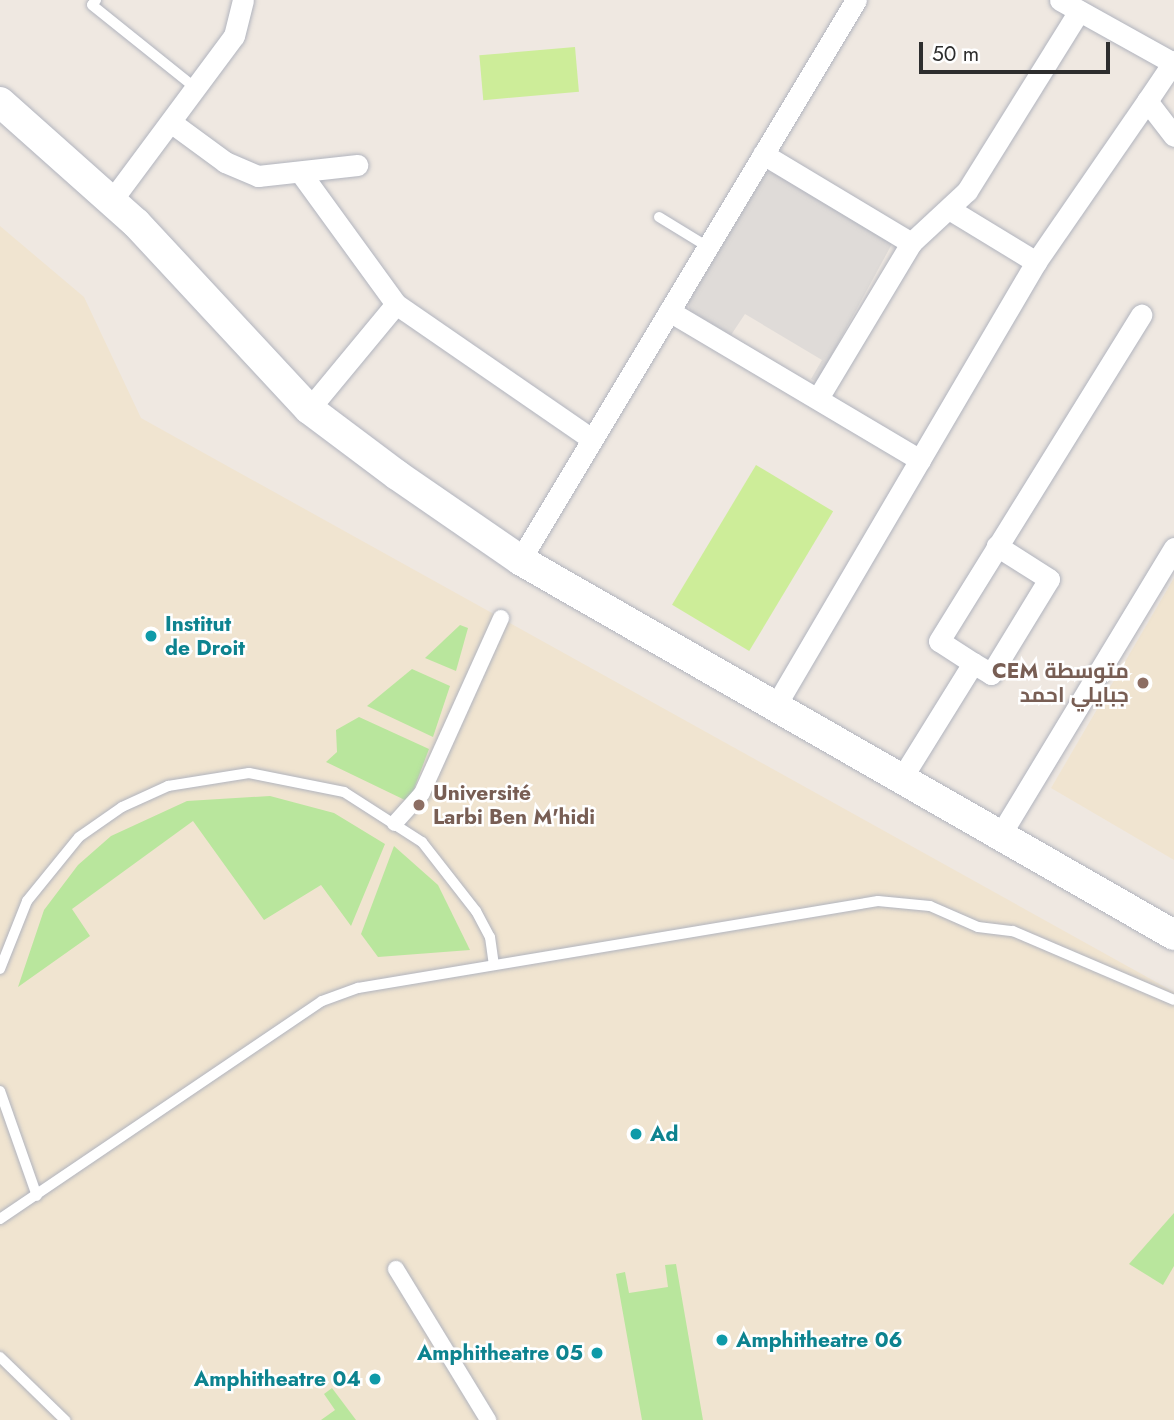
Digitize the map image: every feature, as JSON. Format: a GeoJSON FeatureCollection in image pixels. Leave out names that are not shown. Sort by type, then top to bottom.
{"type":"FeatureCollection","features":[{"type":"Feature","properties":{"kind":"main road"},"geometry":{"type":"LineString","coordinates":[[0,102],[112,200],[309,409],[520,559],[1002,832],[1174,935]]}},
{"type":"Feature","properties":{"kind":"street"},"geometry":{"type":"LineString","coordinates":[[112,200],[172,123],[234,36],[243,0]]}},
{"type":"Feature","properties":{"kind":"street"},"geometry":{"type":"LineString","coordinates":[[520,559],[856,0]]}},
{"type":"Feature","properties":{"kind":"street"},"geometry":{"type":"LineString","coordinates":[[776,705],[1036,262],[1173,62],[1060,0]]}},
{"type":"Feature","properties":{"kind":"street"},"geometry":{"type":"LineString","coordinates":[[818,398],[911,243],[967,191],[1079,11]]}},
{"type":"Feature","properties":{"kind":"street"},"geometry":{"type":"LineString","coordinates":[[1147,101],[1174,136]]}},
{"type":"Feature","properties":{"kind":"street"},"geometry":{"type":"LineString","coordinates":[[172,123],[258,176],[357,164]]}},
{"type":"Feature","properties":{"kind":"street"},"geometry":{"type":"LineString","coordinates":[[763,154],[911,243]]}},
{"type":"Feature","properties":{"kind":"street"},"geometry":{"type":"LineString","coordinates":[[300,172],[396,304],[592,439]]}},
{"type":"Feature","properties":{"kind":"street"},"geometry":{"type":"LineString","coordinates":[[949,209],[1036,262]]}},
{"type":"Feature","properties":{"kind":"street"},"geometry":{"type":"LineString","coordinates":[[309,409],[396,304]]}},
{"type":"Feature","properties":{"kind":"street"},"geometry":{"type":"LineString","coordinates":[[669,311],[920,460]]}},
{"type":"Feature","properties":{"kind":"street"},"geometry":{"type":"LineString","coordinates":[[997,546],[1049,579],[991,674],[939,641],[997,546],[1141,314]]}},
{"type":"Feature","properties":{"kind":"street"},"geometry":{"type":"LineString","coordinates":[[1002,832],[1174,548]]}},
{"type":"Feature","properties":{"kind":"street"},"geometry":{"type":"LineString","coordinates":[[395,823],[422,793],[501,618]]}},
{"type":"Feature","properties":{"kind":"street"},"geometry":{"type":"LineString","coordinates":[[903,776],[973,663]]}},
{"type":"Feature","properties":{"kind":"street"},"geometry":{"type":"LineString","coordinates":[[396,1269],[488,1420]]}},
{"type":"Feature","properties":{"kind":"lane"},"geometry":{"type":"LineString","coordinates":[[96,0],[92,5],[197,89]]}},
{"type":"Feature","properties":{"kind":"lane"},"geometry":{"type":"LineString","coordinates":[[659,218],[708,247]]}},
{"type":"Feature","properties":{"kind":"lane"},"geometry":{"type":"LineString","coordinates":[[0,968],[27,901],[59,857],[101,820],[168,786],[217,775],[282,776],[344,792],[395,823],[422,842],[459,885],[490,937],[494,965]]}},
{"type":"Feature","properties":{"kind":"lane"},"geometry":{"type":"LineString","coordinates":[[0,1219],[322,1002],[358,988],[878,901],[930,906],[978,927],[1013,931],[1174,1000]]}},
{"type":"Feature","properties":{"kind":"lane"},"geometry":{"type":"LineString","coordinates":[[0,1091],[37,1196]]}},
{"type":"Feature","properties":{"kind":"lane"},"geometry":{"type":"LineString","coordinates":[[0,1357],[65,1420]]}},
{"type":"Feature","properties":{"kind":"shaded area"},"geometry":{"type":"Polygon","coordinates":[[[775,172],[893,242],[817,382],[811,379],[822,360],[745,314],[731,335],[690,311],[688,303],[766,173],[775,172]]]}},
{"type":"Feature","properties":{"kind":"shaded area","name":"Université Larbi Ben M'hidi"},"geometry":{"type":"Polygon","coordinates":[[[0,226],[84,297],[141,418],[1174,992],[1174,1420],[0,1420],[0,226]]]}},
{"type":"Feature","properties":{"kind":"shaded area","name":"CEM متوسطة جبايلي احمد"},"geometry":{"type":"Polygon","coordinates":[[[1174,578],[1174,860],[1051,788],[1174,578]]]}},
{"type":"Feature","properties":{"kind":"green space"},"geometry":{"type":"Polygon","coordinates":[[[575,47],[579,92],[483,100],[479,55],[575,47]]]}},
{"type":"Feature","properties":{"kind":"green space"},"geometry":{"type":"Polygon","coordinates":[[[756,465],[833,511],[749,651],[672,605],[756,465]]]}},
{"type":"Feature","properties":{"kind":"green space"},"geometry":{"type":"Polygon","coordinates":[[[460,625],[468,628],[456,671],[425,658],[460,625]]]}},
{"type":"Feature","properties":{"kind":"green space"},"geometry":{"type":"Polygon","coordinates":[[[412,669],[450,686],[433,737],[367,706],[412,669]]]}},
{"type":"Feature","properties":{"kind":"green space"},"geometry":{"type":"Polygon","coordinates":[[[359,717],[429,749],[409,802],[326,762],[337,752],[336,730],[359,717]]]}},
{"type":"Feature","properties":{"kind":"green space"},"geometry":{"type":"Polygon","coordinates":[[[270,796],[334,813],[385,844],[351,926],[321,885],[264,920],[193,821],[72,909],[90,936],[18,987],[44,910],[78,865],[111,836],[187,801],[270,796]]]}},
{"type":"Feature","properties":{"kind":"green space"},"geometry":{"type":"Polygon","coordinates":[[[394,846],[438,885],[470,950],[378,957],[361,934],[394,846]]]}},
{"type":"Feature","properties":{"kind":"green space"},"geometry":{"type":"Polygon","coordinates":[[[1174,1213],[1174,1266],[1163,1285],[1129,1264],[1174,1213]]]}},
{"type":"Feature","properties":{"kind":"green space"},"geometry":{"type":"Polygon","coordinates":[[[676,1264],[703,1420],[642,1420],[616,1274],[625,1272],[629,1293],[668,1287],[665,1265],[676,1264]]]}},
{"type":"Feature","properties":{"kind":"green space"},"geometry":{"type":"Polygon","coordinates":[[[332,1388],[356,1420],[321,1420],[335,1410],[324,1394],[332,1388]]]}},
{"type":"Feature","properties":{"kind":"place","name":"Institut de Droit"},"geometry":{"type":"Point","coordinates":[151,636]}},
{"type":"Feature","properties":{"kind":"place","name":"CEM متوسطة جبايلي احمد"},"geometry":{"type":"Point","coordinates":[1143,683]}},
{"type":"Feature","properties":{"kind":"place","name":"Université Larbi Ben M'hidi"},"geometry":{"type":"Point","coordinates":[419,805]}},
{"type":"Feature","properties":{"kind":"place","name":"Ad"},"geometry":{"type":"Point","coordinates":[636,1134]}},
{"type":"Feature","properties":{"kind":"place","name":"Amphitheatre 06"},"geometry":{"type":"Point","coordinates":[722,1340]}},
{"type":"Feature","properties":{"kind":"place","name":"Amphitheatre 05"},"geometry":{"type":"Point","coordinates":[597,1353]}},
{"type":"Feature","properties":{"kind":"place","name":"Amphitheatre 04"},"geometry":{"type":"Point","coordinates":[375,1379]}}]}
